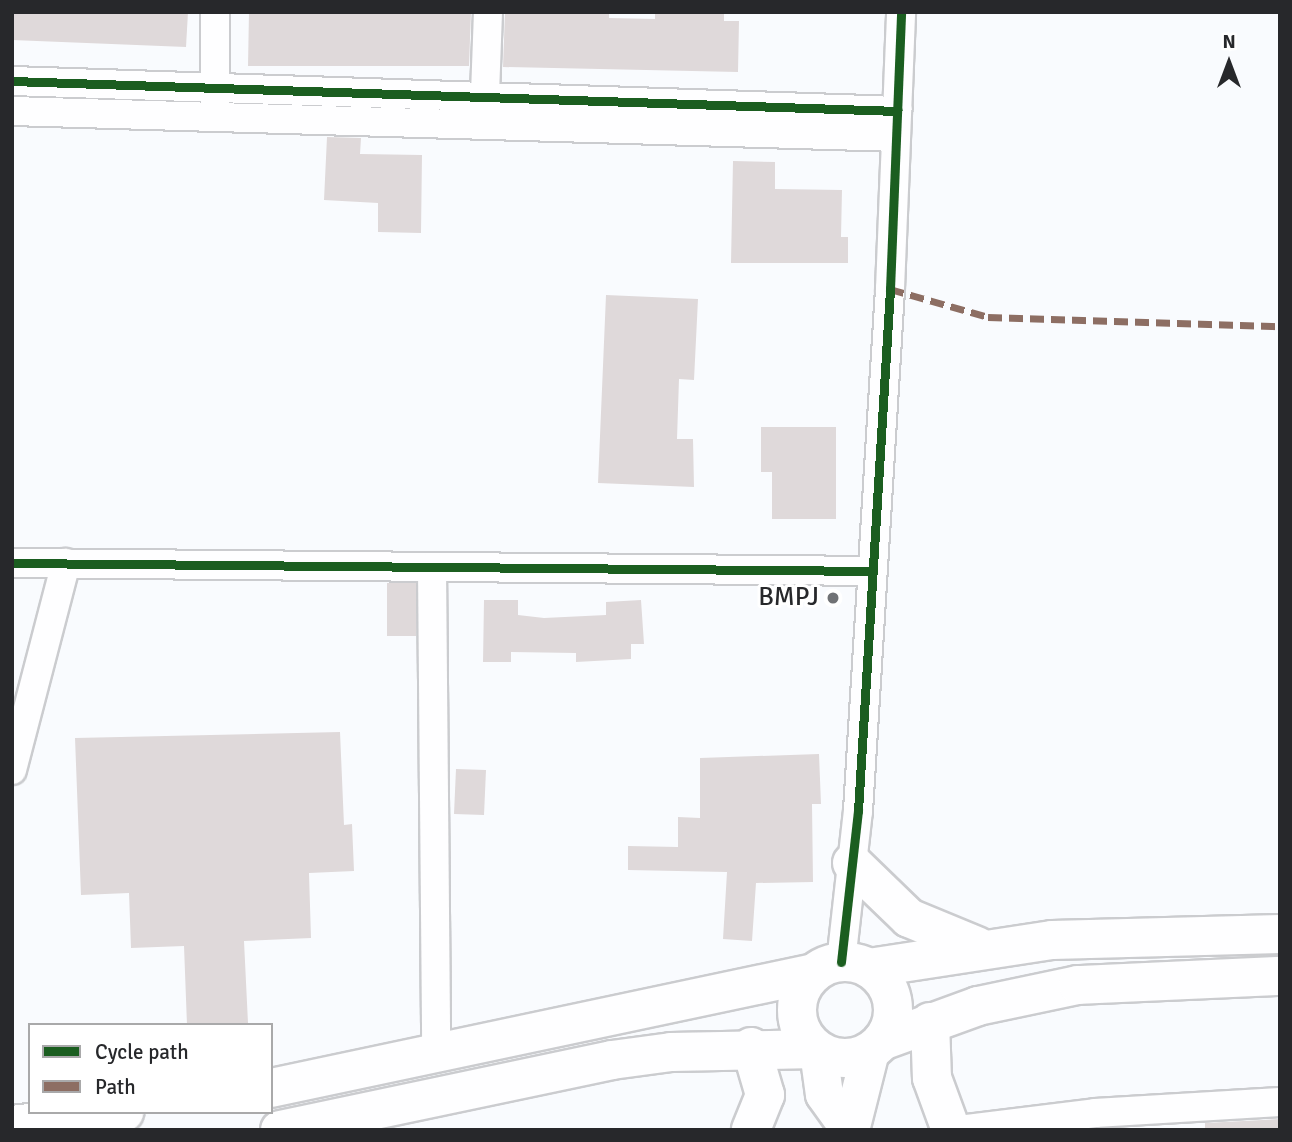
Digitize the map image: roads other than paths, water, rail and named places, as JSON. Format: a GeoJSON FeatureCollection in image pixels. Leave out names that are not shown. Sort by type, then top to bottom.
{"type":"FeatureCollection","features":[{"type":"Feature","properties":{"kind":"main road"},"geometry":{"type":"LineString","coordinates":[[852,863],[909,918],[983,948]]}},
{"type":"Feature","properties":{"kind":"main road"},"geometry":{"type":"LineString","coordinates":[[273,1088],[436,1051],[841,968],[983,948],[1122,936],[1280,934]]}},
{"type":"Feature","properties":{"kind":"main road"},"geometry":{"type":"LineString","coordinates":[[841,968],[888,989],[892,1002],[891,1023],[876,1046]]}},
{"type":"Feature","properties":{"kind":"main road"},"geometry":{"type":"LineString","coordinates":[[817,1050],[799,1026],[796,1011],[798,997],[841,968]]}},
{"type":"Feature","properties":{"kind":"main road"},"geometry":{"type":"LineString","coordinates":[[280,1130],[612,1060],[751,1047],[817,1050],[844,1059],[930,1022],[978,1006],[1078,985],[1280,976]]}},
{"type":"Feature","properties":{"kind":"main road"},"geometry":{"type":"LineString","coordinates":[[930,1022],[932,1078],[951,1130]]}},
{"type":"Feature","properties":{"kind":"main road"},"geometry":{"type":"LineString","coordinates":[[751,1047],[765,1095],[751,1130]]}},
{"type":"Feature","properties":{"kind":"main road"},"geometry":{"type":"LineString","coordinates":[[12,1125],[107,1114]]}},
{"type":"Feature","properties":{"kind":"street"},"geometry":{"type":"LineString","coordinates":[[215,12],[215,117]]}},
{"type":"Feature","properties":{"kind":"street"},"geometry":{"type":"LineString","coordinates":[[485,94],[488,12]]}},
{"type":"Feature","properties":{"kind":"street"},"geometry":{"type":"LineString","coordinates":[[841,968],[852,863],[871,571],[901,12]]}},
{"type":"Feature","properties":{"kind":"street"},"geometry":{"type":"LineString","coordinates":[[12,81],[485,94],[896,124]]}},
{"type":"Feature","properties":{"kind":"street"},"geometry":{"type":"LineString","coordinates":[[12,111],[215,117],[896,124]]}},
{"type":"Feature","properties":{"kind":"street"},"geometry":{"type":"LineString","coordinates":[[14,568],[66,563],[871,571]]}},
{"type":"Feature","properties":{"kind":"street"},"geometry":{"type":"LineString","coordinates":[[12,770],[66,563]]}},
{"type":"Feature","properties":{"kind":"street"},"geometry":{"type":"LineString","coordinates":[[432,567],[436,1051]]}},
{"type":"Feature","properties":{"kind":"street"},"geometry":{"type":"LineString","coordinates":[[850,1130],[876,1046]]}},
{"type":"Feature","properties":{"kind":"street"},"geometry":{"type":"LineString","coordinates":[[817,1050],[824,1094],[850,1130]]}},
{"type":"Feature","properties":{"kind":"street"},"geometry":{"type":"LineString","coordinates":[[959,1130],[1095,1113],[1280,1102]]}},
{"type":"Feature","properties":{"kind":"place","name":"BMPJ"},"geometry":{"type":"Point","coordinates":[833,598]}}]}
